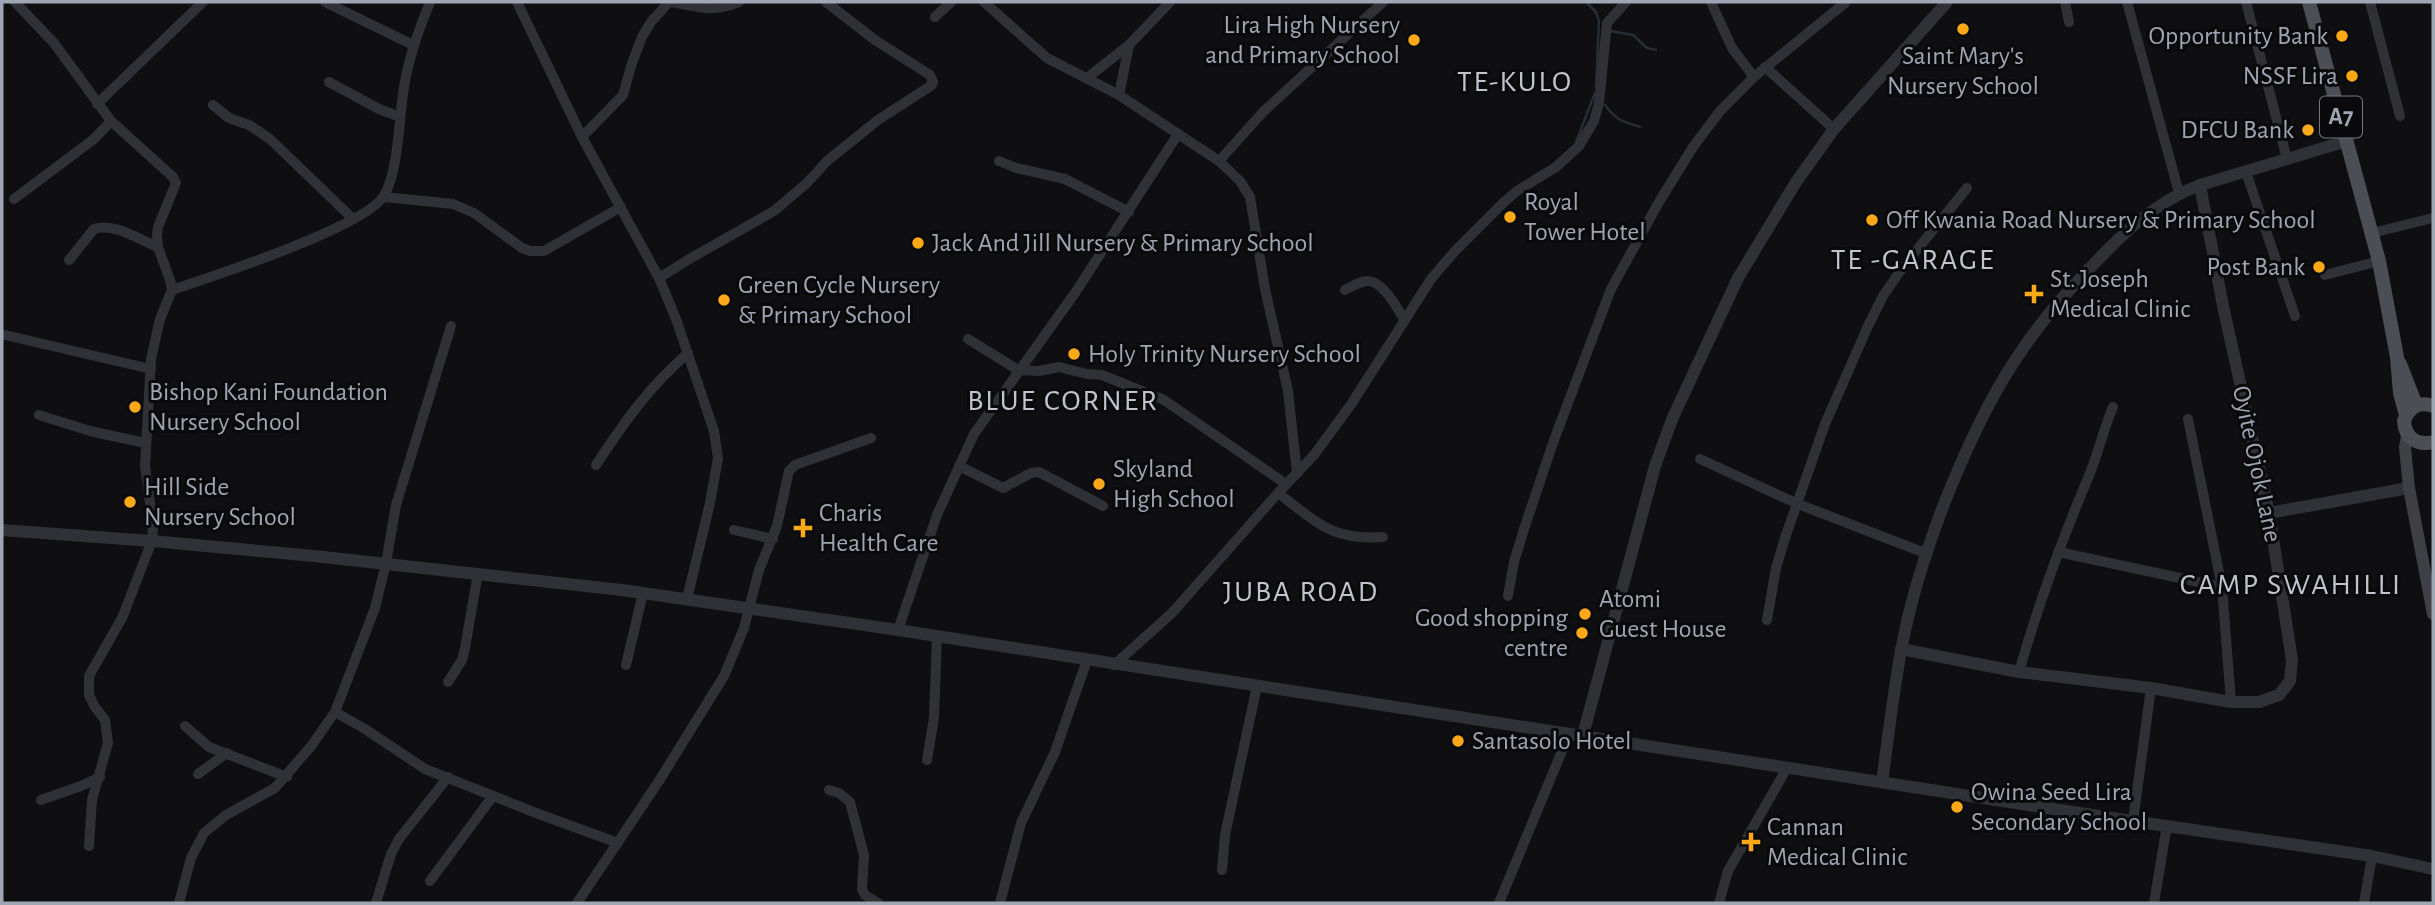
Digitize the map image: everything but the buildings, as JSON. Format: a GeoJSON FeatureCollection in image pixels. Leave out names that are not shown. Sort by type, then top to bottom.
{"type":"FeatureCollection","features":[{"type":"Feature","properties":{"kind":"main road","name":"A7"},"geometry":{"type":"LineString","coordinates":[[2309,2],[2379,261],[2397,357],[2411,410],[2404,421],[2407,435]]}},
{"type":"Feature","properties":{"kind":"main road"},"geometry":{"type":"LineString","coordinates":[[2411,410],[2423,404],[2433,406]]}},
{"type":"Feature","properties":{"kind":"main road"},"geometry":{"type":"LineString","coordinates":[[2433,443],[2418,443],[2407,435],[2405,448],[2409,488],[2433,614]]}},
{"type":"Feature","properties":{"kind":"street"},"geometry":{"type":"LineString","coordinates":[[15,2],[54,43],[111,121],[176,181],[172,198],[158,227],[158,247],[172,290],[154,341],[150,369],[145,466],[153,524],[152,541],[122,618],[89,676],[89,695],[106,720],[108,729],[108,743],[92,800],[89,846]]}},
{"type":"Feature","properties":{"kind":"street"},"geometry":{"type":"LineString","coordinates":[[97,104],[203,2]]}},
{"type":"Feature","properties":{"kind":"street"},"geometry":{"type":"LineString","coordinates":[[325,2],[413,45]]}},
{"type":"Feature","properties":{"kind":"street"},"geometry":{"type":"LineString","coordinates":[[172,290],[310,240],[353,219],[384,197],[396,151],[413,45],[430,2]]}},
{"type":"Feature","properties":{"kind":"street"},"geometry":{"type":"LineString","coordinates":[[517,2],[582,138],[659,278],[714,431],[718,458],[687,599]]}},
{"type":"Feature","properties":{"kind":"street"},"geometry":{"type":"LineString","coordinates":[[582,138],[623,95],[642,37],[651,22],[670,2],[709,10],[739,2]]}},
{"type":"Feature","properties":{"kind":"street"},"geometry":{"type":"LineString","coordinates":[[659,278],[774,212],[827,161],[878,120],[932,85],[930,75],[876,40],[826,2]]}},
{"type":"Feature","properties":{"kind":"street"},"geometry":{"type":"LineString","coordinates":[[935,17],[951,2]]}},
{"type":"Feature","properties":{"kind":"street"},"geometry":{"type":"LineString","coordinates":[[984,2],[1047,58],[1119,95],[1219,161],[1240,181],[1250,197],[1265,289],[1288,391],[1297,473]]}},
{"type":"Feature","properties":{"kind":"street"},"geometry":{"type":"LineString","coordinates":[[1087,78],[1129,45],[1170,2]]}},
{"type":"Feature","properties":{"kind":"street"},"geometry":{"type":"LineString","coordinates":[[1219,161],[1264,111],[1382,2]]}},
{"type":"Feature","properties":{"kind":"street"},"geometry":{"type":"LineString","coordinates":[[1114,665],[1172,613],[1314,455],[1352,403],[1431,279],[1504,202],[1556,167],[1579,146],[1594,121],[1599,103],[1607,23],[1626,2]]}},
{"type":"Feature","properties":{"kind":"street"},"geometry":{"type":"LineString","coordinates":[[1711,2],[1732,48],[1754,77]]}},
{"type":"Feature","properties":{"kind":"street"},"geometry":{"type":"LineString","coordinates":[[1508,596],[1514,562],[1554,440],[1611,289],[1693,147],[1720,111],[1765,67],[1846,2]]}},
{"type":"Feature","properties":{"kind":"street"},"geometry":{"type":"LineString","coordinates":[[1583,735],[1643,507],[1673,417],[1738,278],[1790,192],[1834,129],[1947,2]]}},
{"type":"Feature","properties":{"kind":"street"},"geometry":{"type":"LineString","coordinates":[[2065,2],[2069,22]]}},
{"type":"Feature","properties":{"kind":"street"},"geometry":{"type":"LineString","coordinates":[[2127,2],[2179,193]]}},
{"type":"Feature","properties":{"kind":"street"},"geometry":{"type":"LineString","coordinates":[[2246,2],[2287,159]]}},
{"type":"Feature","properties":{"kind":"street"},"geometry":{"type":"LineString","coordinates":[[2370,2],[2400,116]]}},
{"type":"Feature","properties":{"kind":"street"},"geometry":{"type":"LineString","coordinates":[[1119,95],[1129,45]]}},
{"type":"Feature","properties":{"kind":"street"},"geometry":{"type":"LineString","coordinates":[[1765,67],[1834,129]]}},
{"type":"Feature","properties":{"kind":"street"},"geometry":{"type":"LineString","coordinates":[[329,82],[379,110],[400,117]]}},
{"type":"Feature","properties":{"kind":"street"},"geometry":{"type":"LineString","coordinates":[[213,106],[229,118],[249,125],[270,139],[353,219]]}},
{"type":"Feature","properties":{"kind":"street"},"geometry":{"type":"LineString","coordinates":[[14,199],[94,139],[111,121]]}},
{"type":"Feature","properties":{"kind":"street"},"geometry":{"type":"LineString","coordinates":[[898,630],[937,514],[974,434],[1075,293],[1178,134]]}},
{"type":"Feature","properties":{"kind":"street"},"geometry":{"type":"LineString","coordinates":[[1882,782],[1901,649],[1925,553],[1980,419],[2012,362],[2039,325],[2104,253],[2155,207],[2200,185],[2347,141]]}},
{"type":"Feature","properties":{"kind":"street"},"geometry":{"type":"LineString","coordinates":[[999,161],[1016,168],[1065,179],[1129,212]]}},
{"type":"Feature","properties":{"kind":"street"},"geometry":{"type":"LineString","coordinates":[[2246,172],[2295,316]]}},
{"type":"Feature","properties":{"kind":"street","name":"Oyite Ojok Lane"},"geometry":{"type":"LineString","coordinates":[[1901,649],[2019,672],[2151,688],[2231,702],[2259,702],[2279,695],[2290,681],[2292,660],[2269,513],[2223,306],[2200,185]]}},
{"type":"Feature","properties":{"kind":"street"},"geometry":{"type":"LineString","coordinates":[[1767,620],[1776,568],[1825,424],[1883,296],[1967,188]]}},
{"type":"Feature","properties":{"kind":"street"},"geometry":{"type":"LineString","coordinates":[[384,197],[453,204],[474,214],[530,251],[544,251],[621,207]]}},
{"type":"Feature","properties":{"kind":"street"},"geometry":{"type":"LineString","coordinates":[[2372,233],[2433,218]]}},
{"type":"Feature","properties":{"kind":"street"},"geometry":{"type":"LineString","coordinates":[[69,260],[94,229],[100,227],[125,233],[158,247]]}},
{"type":"Feature","properties":{"kind":"street"},"geometry":{"type":"LineString","coordinates":[[2325,275],[2379,261]]}},
{"type":"Feature","properties":{"kind":"street"},"geometry":{"type":"LineString","coordinates":[[1345,290],[1368,281],[1374,282],[1404,319]]}},
{"type":"Feature","properties":{"kind":"street"},"geometry":{"type":"LineString","coordinates":[[179,903],[191,858],[204,833],[226,815],[275,788],[335,712],[374,608],[386,563],[396,505],[451,326]]}},
{"type":"Feature","properties":{"kind":"street"},"geometry":{"type":"LineString","coordinates":[[5,335],[150,369]]}},
{"type":"Feature","properties":{"kind":"street"},"geometry":{"type":"LineString","coordinates":[[968,339],[1018,370],[1059,367],[1102,375],[1164,400],[1286,484]]}},
{"type":"Feature","properties":{"kind":"street"},"geometry":{"type":"LineString","coordinates":[[596,465],[641,399],[688,353]]}},
{"type":"Feature","properties":{"kind":"street"},"geometry":{"type":"LineString","coordinates":[[2019,672],[2037,608],[2113,407]]}},
{"type":"Feature","properties":{"kind":"street"},"geometry":{"type":"LineString","coordinates":[[39,415],[145,443]]}},
{"type":"Feature","properties":{"kind":"street"},"geometry":{"type":"LineString","coordinates":[[2189,419],[2222,587],[2231,702]]}},
{"type":"Feature","properties":{"kind":"street"},"geometry":{"type":"LineString","coordinates":[[577,903],[684,742],[724,676],[737,649],[759,570],[773,539],[789,471],[795,465],[871,438]]}},
{"type":"Feature","properties":{"kind":"street"},"geometry":{"type":"LineString","coordinates":[[1700,459],[1798,504],[1925,553]]}},
{"type":"Feature","properties":{"kind":"street"},"geometry":{"type":"LineString","coordinates":[[959,466],[1003,488],[1031,472],[1039,472],[1103,506]]}},
{"type":"Feature","properties":{"kind":"street"},"geometry":{"type":"LineString","coordinates":[[2269,513],[2409,488]]}},
{"type":"Feature","properties":{"kind":"street"},"geometry":{"type":"LineString","coordinates":[[1278,492],[1335,533],[1357,538],[1383,537]]}},
{"type":"Feature","properties":{"kind":"street"},"geometry":{"type":"LineString","coordinates":[[2,530],[386,563],[687,599],[2372,856],[2433,868]]}},
{"type":"Feature","properties":{"kind":"street"},"geometry":{"type":"LineString","coordinates":[[734,530],[773,539]]}},
{"type":"Feature","properties":{"kind":"street"},"geometry":{"type":"LineString","coordinates":[[2058,552],[2222,587]]}},
{"type":"Feature","properties":{"kind":"street"},"geometry":{"type":"LineString","coordinates":[[448,682],[465,648],[478,573]]}},
{"type":"Feature","properties":{"kind":"street"},"geometry":{"type":"LineString","coordinates":[[626,665],[643,593]]}},
{"type":"Feature","properties":{"kind":"street"},"geometry":{"type":"LineString","coordinates":[[928,760],[935,708],[937,636]]}},
{"type":"Feature","properties":{"kind":"street"},"geometry":{"type":"LineString","coordinates":[[1000,903],[1021,823],[1055,752],[1087,660]]}},
{"type":"Feature","properties":{"kind":"street"},"geometry":{"type":"LineString","coordinates":[[1222,870],[1225,835],[1257,686]]}},
{"type":"Feature","properties":{"kind":"street"},"geometry":{"type":"LineString","coordinates":[[2133,821],[2151,688]]}},
{"type":"Feature","properties":{"kind":"street"},"geometry":{"type":"LineString","coordinates":[[335,712],[425,769],[618,843]]}},
{"type":"Feature","properties":{"kind":"street"},"geometry":{"type":"LineString","coordinates":[[186,726],[209,747],[286,777]]}},
{"type":"Feature","properties":{"kind":"street"},"geometry":{"type":"LineString","coordinates":[[1499,903],[1569,734]]}},
{"type":"Feature","properties":{"kind":"street"},"geometry":{"type":"LineString","coordinates":[[198,774],[227,753]]}},
{"type":"Feature","properties":{"kind":"street"},"geometry":{"type":"LineString","coordinates":[[1719,903],[1728,871],[1787,768]]}},
{"type":"Feature","properties":{"kind":"street"},"geometry":{"type":"LineString","coordinates":[[41,800],[100,777]]}},
{"type":"Feature","properties":{"kind":"street"},"geometry":{"type":"LineString","coordinates":[[376,903],[391,854],[399,839],[448,777]]}},
{"type":"Feature","properties":{"kind":"street"},"geometry":{"type":"LineString","coordinates":[[829,790],[839,793],[849,802],[864,855],[862,889],[865,895],[877,903]]}},
{"type":"Feature","properties":{"kind":"street"},"geometry":{"type":"LineString","coordinates":[[430,881],[493,796]]}},
{"type":"Feature","properties":{"kind":"street"},"geometry":{"type":"LineString","coordinates":[[2154,903],[2167,825]]}},
{"type":"Feature","properties":{"kind":"street"},"geometry":{"type":"LineString","coordinates":[[2364,903],[2372,856]]}},
{"type":"Feature","properties":{"kind":"waterway"},"geometry":{"type":"LineString","coordinates":[[1586,2],[1596,12],[1599,21],[1596,87]]}},
{"type":"Feature","properties":{"kind":"waterway"},"geometry":{"type":"LineString","coordinates":[[1611,31],[1633,35],[1647,48],[1656,50]]}},
{"type":"Feature","properties":{"kind":"waterway"},"geometry":{"type":"LineString","coordinates":[[1576,142],[1595,93]]}},
{"type":"Feature","properties":{"kind":"waterway"},"geometry":{"type":"LineString","coordinates":[[1605,105],[1620,120],[1640,127]]}},
{"type":"Feature","properties":{"kind":"place","name":"Saint Mary's Nursery School"},"geometry":{"type":"Point","coordinates":[1963,29]}},
{"type":"Feature","properties":{"kind":"place","name":"Opportunity Bank"},"geometry":{"type":"Point","coordinates":[2342,36]}},
{"type":"Feature","properties":{"kind":"place","name":"Lira High Nursery and Primary School"},"geometry":{"type":"Point","coordinates":[1414,40]}},
{"type":"Feature","properties":{"kind":"place","name":"NSSF Lira"},"geometry":{"type":"Point","coordinates":[2352,76]}},
{"type":"Feature","properties":{"kind":"place","name":"DFCU Bank"},"geometry":{"type":"Point","coordinates":[2308,130]}},
{"type":"Feature","properties":{"kind":"place","name":"Royal Tower Hotel"},"geometry":{"type":"Point","coordinates":[1510,217]}},
{"type":"Feature","properties":{"kind":"place","name":"Off Kwania Road Nursery & Primary School"},"geometry":{"type":"Point","coordinates":[1872,220]}},
{"type":"Feature","properties":{"kind":"place","name":"Jack And Jill Nursery & Primary School"},"geometry":{"type":"Point","coordinates":[918,243]}},
{"type":"Feature","properties":{"kind":"place","name":"Post Bank"},"geometry":{"type":"Point","coordinates":[2319,267]}},
{"type":"Feature","properties":{"kind":"place","name":"St. Joseph Medical Clinic"},"geometry":{"type":"Point","coordinates":[2034,294]}},
{"type":"Feature","properties":{"kind":"place","name":"Green Cycle Nursery & Primary School"},"geometry":{"type":"Point","coordinates":[724,300]}},
{"type":"Feature","properties":{"kind":"place","name":"Holy Trinity Nursery School"},"geometry":{"type":"Point","coordinates":[1074,354]}},
{"type":"Feature","properties":{"kind":"place","name":"Bishop Kani Foundation Nursery School"},"geometry":{"type":"Point","coordinates":[135,407]}},
{"type":"Feature","properties":{"kind":"place","name":"Skyland High School"},"geometry":{"type":"Point","coordinates":[1099,484]}},
{"type":"Feature","properties":{"kind":"place","name":"Hill Side Nursery School"},"geometry":{"type":"Point","coordinates":[130,502]}},
{"type":"Feature","properties":{"kind":"place","name":"Charis Health Care"},"geometry":{"type":"Point","coordinates":[803,528]}},
{"type":"Feature","properties":{"kind":"place","name":"Atomi Guest House"},"geometry":{"type":"Point","coordinates":[1585,614]}},
{"type":"Feature","properties":{"kind":"place","name":"Good shopping centre"},"geometry":{"type":"Point","coordinates":[1582,633]}},
{"type":"Feature","properties":{"kind":"place","name":"Santasolo Hotel"},"geometry":{"type":"Point","coordinates":[1458,741]}},
{"type":"Feature","properties":{"kind":"place","name":"Owina Seed Lira Secondary School"},"geometry":{"type":"Point","coordinates":[1957,807]}},
{"type":"Feature","properties":{"kind":"place","name":"Cannan Medical Clinic"},"geometry":{"type":"Point","coordinates":[1751,842]}},
{"type":"Feature","properties":{"kind":"district","name":"TE-KULO"},"geometry":{"type":"Point","coordinates":[1515,82]}},
{"type":"Feature","properties":{"kind":"district","name":"TE -GARAGE"},"geometry":{"type":"Point","coordinates":[1913,260]}},
{"type":"Feature","properties":{"kind":"district","name":"BLUE CORNER"},"geometry":{"type":"Point","coordinates":[1063,401]}},
{"type":"Feature","properties":{"kind":"district","name":"CAMP SWAHILLI"},"geometry":{"type":"Point","coordinates":[2291,585]}},
{"type":"Feature","properties":{"kind":"district","name":"JUBA ROAD"},"geometry":{"type":"Point","coordinates":[1301,592]}}]}
